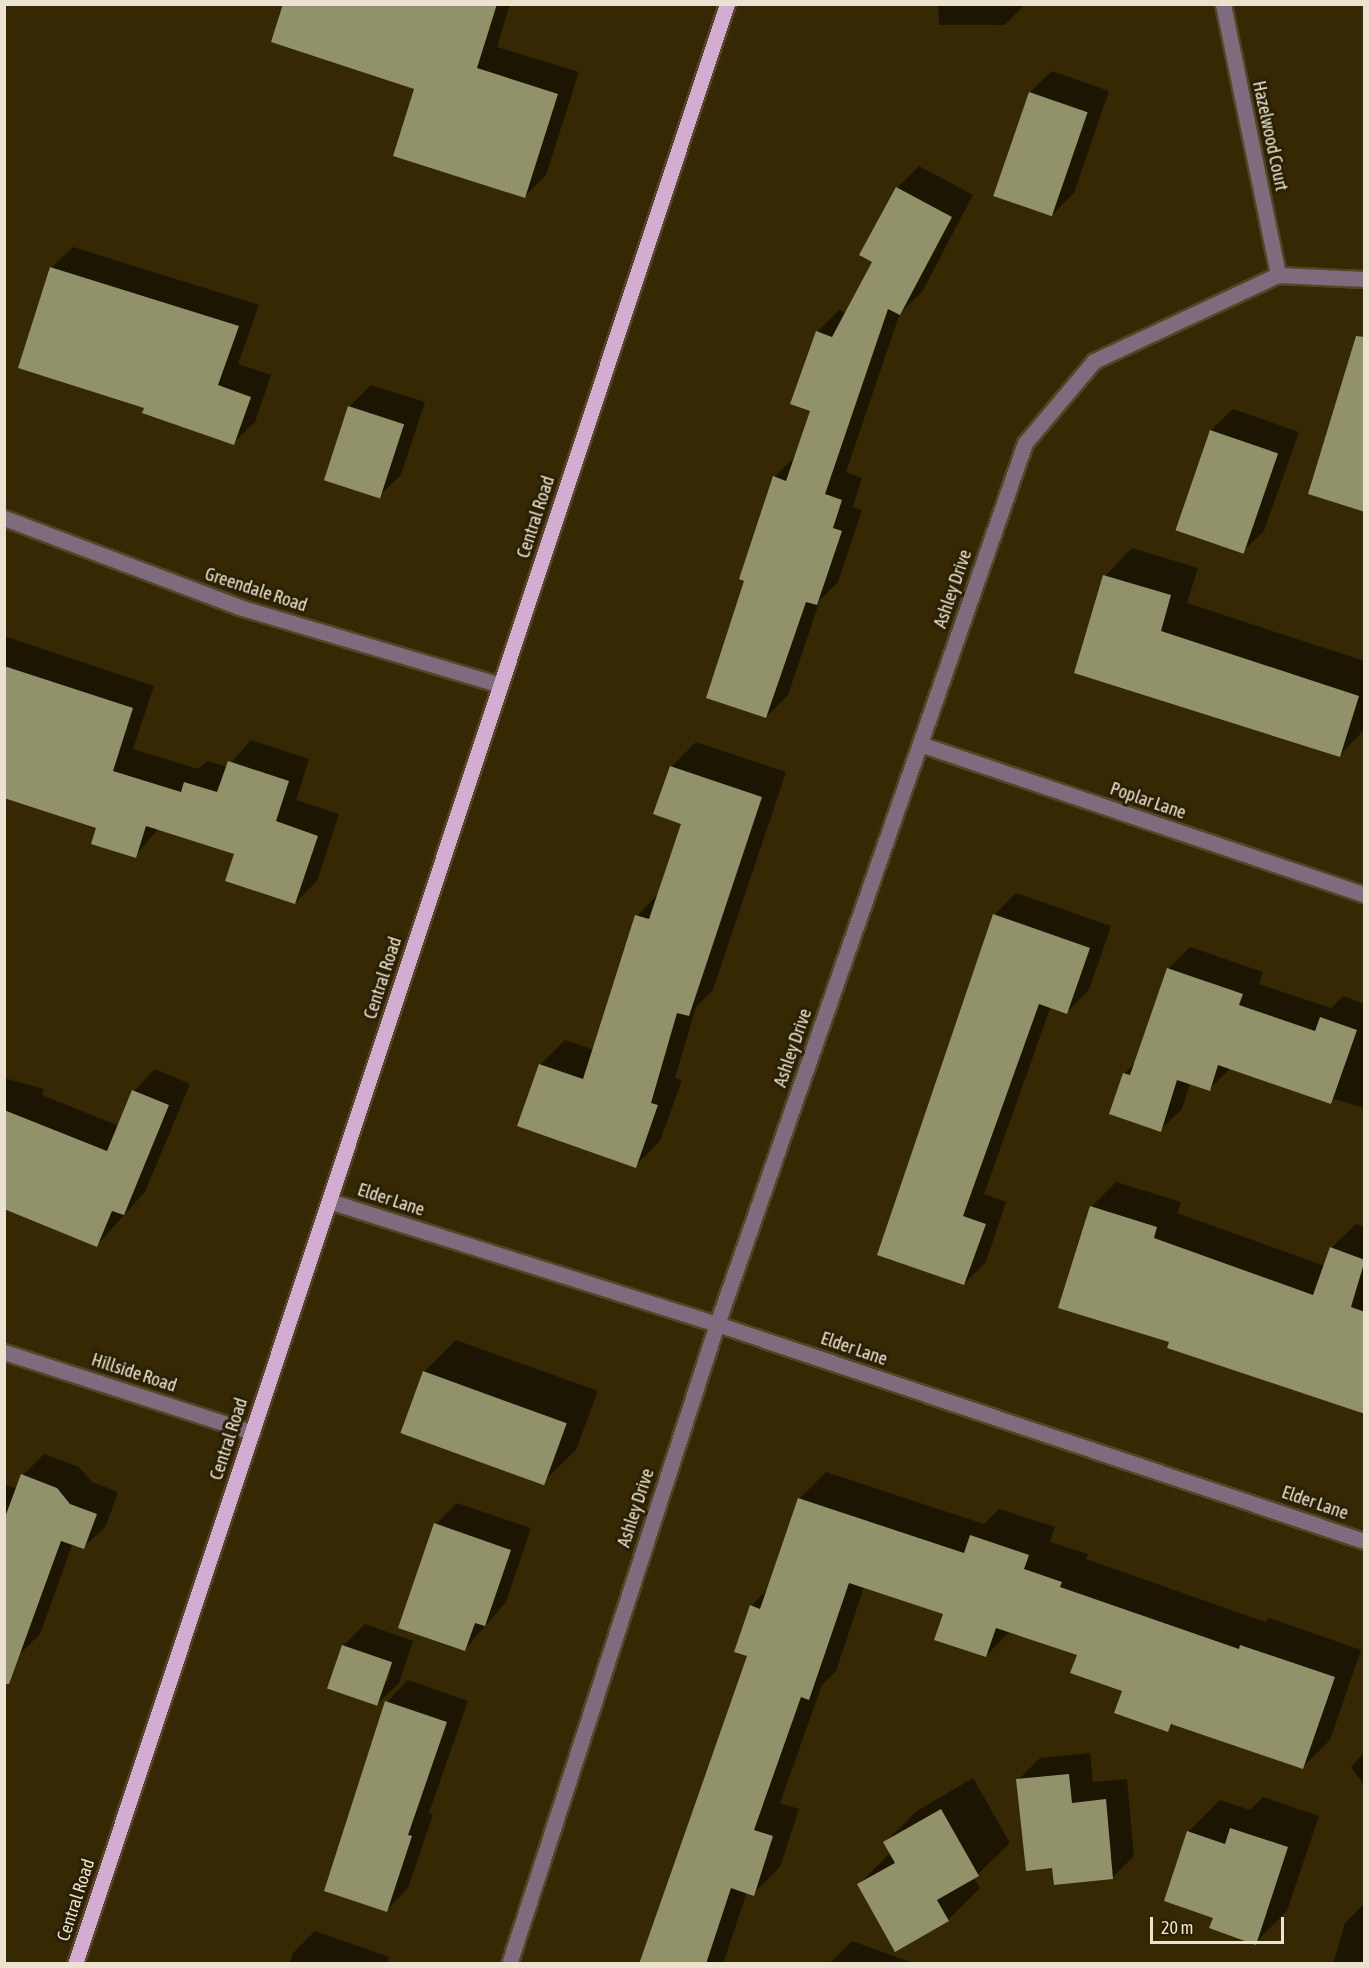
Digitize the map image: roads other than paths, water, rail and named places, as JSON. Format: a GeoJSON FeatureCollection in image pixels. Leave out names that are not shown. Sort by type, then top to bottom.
{"type":"FeatureCollection","features":[{"type":"Feature","properties":{"kind":"main road","name":"Central Road"},"geometry":{"type":"LineString","coordinates":[[75,1964],[727,4]]}},
{"type":"Feature","properties":{"kind":"street","name":"Hazelwood Court"},"geometry":{"type":"LineString","coordinates":[[1222,4],[1278,275]]}},
{"type":"Feature","properties":{"kind":"street"},"geometry":{"type":"LineString","coordinates":[[1278,275],[1365,279]]}},
{"type":"Feature","properties":{"kind":"street","name":"Ashley Drive"},"geometry":{"type":"LineString","coordinates":[[509,1964],[717,1324],[1025,443],[1094,361],[1278,275]]}},
{"type":"Feature","properties":{"kind":"street","name":"Greendale Road"},"geometry":{"type":"LineString","coordinates":[[4,518],[239,607],[500,685]]}},
{"type":"Feature","properties":{"kind":"street","name":"Poplar Lane"},"geometry":{"type":"LineString","coordinates":[[920,744],[1365,894]]}},
{"type":"Feature","properties":{"kind":"street","name":"Elder Lane"},"geometry":{"type":"LineString","coordinates":[[329,1201],[717,1324],[1365,1541]]}},
{"type":"Feature","properties":{"kind":"street","name":"Hillside Road"},"geometry":{"type":"LineString","coordinates":[[4,1352],[252,1432]]}}]}
